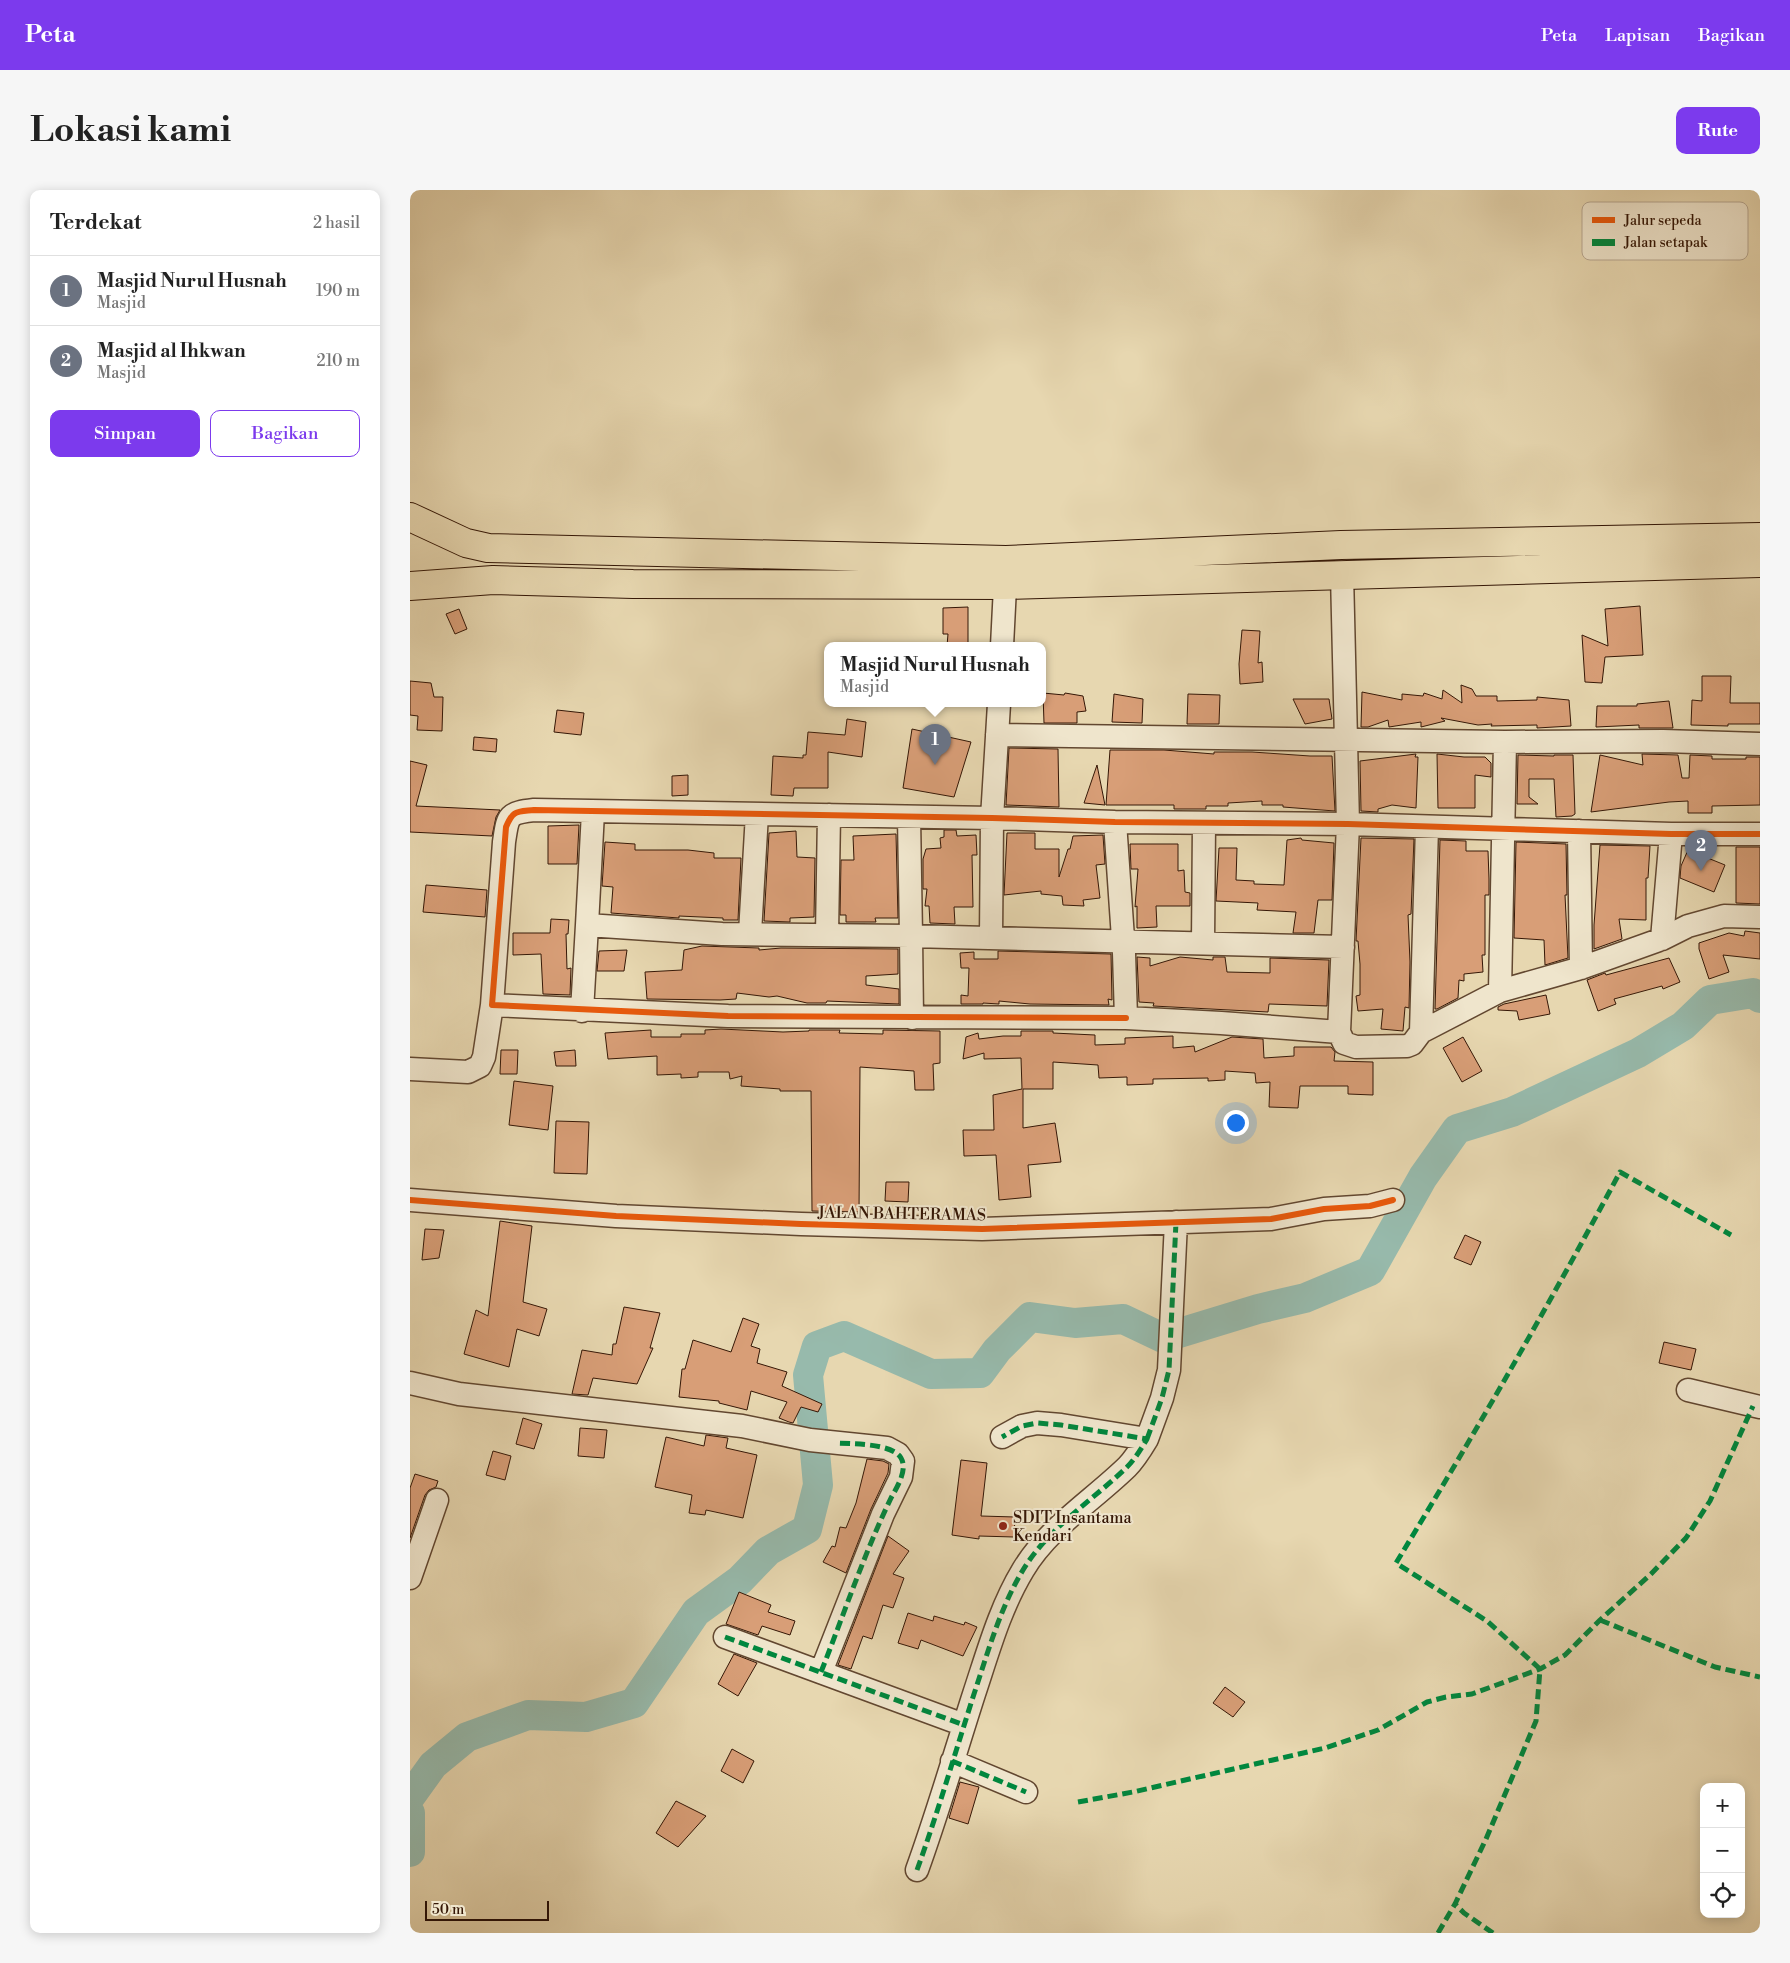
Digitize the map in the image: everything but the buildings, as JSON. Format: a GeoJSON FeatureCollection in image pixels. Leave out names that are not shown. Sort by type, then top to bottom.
{"type":"FeatureCollection","features":[{"type":"Feature","properties":{"kind":"highway"},"geometry":{"type":"LineString","coordinates":[[410,517],[466,543],[488,548],[1005,572],[1341,546],[1760,537]]}},
{"type":"Feature","properties":{"kind":"highway"},"geometry":{"type":"LineString","coordinates":[[410,586],[493,580],[633,584],[1005,572],[1342,574],[1760,563]]}},
{"type":"Feature","properties":{"kind":"street"},"geometry":{"type":"LineString","coordinates":[[1002,642],[1005,572]]}},
{"type":"Feature","properties":{"kind":"street"},"geometry":{"type":"LineString","coordinates":[[1342,574],[1348,824],[1339,1032],[1344,1043],[1356,1047],[1407,1046],[1412,1044],[1421,1032],[1500,991],[1581,968],[1662,939],[1688,926],[1724,916],[1760,917]]}},
{"type":"Feature","properties":{"kind":"street"},"geometry":{"type":"LineString","coordinates":[[990,938],[992,818],[999,707]]}},
{"type":"Feature","properties":{"kind":"street"},"geometry":{"type":"LineString","coordinates":[[997,735],[1505,742],[1663,741],[1760,744]]}},
{"type":"Feature","properties":{"kind":"street"},"geometry":{"type":"LineString","coordinates":[[1500,991],[1505,742]]}},
{"type":"Feature","properties":{"kind":"street"},"geometry":{"type":"LineString","coordinates":[[410,1069],[468,1072],[480,1066],[484,1058],[492,1006],[504,842],[510,819],[516,812],[534,810],[1115,822],[1348,824],[1671,834],[1760,834]]}},
{"type":"Feature","properties":{"kind":"street"},"geometry":{"type":"LineString","coordinates":[[582,1011],[592,812]]}},
{"type":"Feature","properties":{"kind":"street"},"geometry":{"type":"LineString","coordinates":[[750,933],[757,814]]}},
{"type":"Feature","properties":{"kind":"street"},"geometry":{"type":"LineString","coordinates":[[827,934],[829,816]]}},
{"type":"Feature","properties":{"kind":"street"},"geometry":{"type":"LineString","coordinates":[[909,817],[912,1018]]}},
{"type":"Feature","properties":{"kind":"street"},"geometry":{"type":"LineString","coordinates":[[1115,822],[1126,1018]]}},
{"type":"Feature","properties":{"kind":"street"},"geometry":{"type":"LineString","coordinates":[[1203,943],[1204,823]]}},
{"type":"Feature","properties":{"kind":"street"},"geometry":{"type":"LineString","coordinates":[[1421,1032],[1427,827]]}},
{"type":"Feature","properties":{"kind":"street"},"geometry":{"type":"LineString","coordinates":[[1579,831],[1581,968]]}},
{"type":"Feature","properties":{"kind":"street"},"geometry":{"type":"LineString","coordinates":[[1662,939],[1671,834]]}},
{"type":"Feature","properties":{"kind":"street"},"geometry":{"type":"LineString","coordinates":[[587,926],[722,934],[827,934],[1123,940],[1343,947]]}},
{"type":"Feature","properties":{"kind":"street"},"geometry":{"type":"LineString","coordinates":[[492,1006],[728,1016],[1126,1018],[1221,1022],[1339,1032]]}},
{"type":"Feature","properties":{"kind":"street","name":"JALAN BAHTERAMAS"},"geometry":{"type":"LineString","coordinates":[[410,1200],[616,1216],[982,1229],[1198,1220],[1271,1219],[1324,1209],[1370,1206],[1393,1200]]}},
{"type":"Feature","properties":{"kind":"street"},"geometry":{"type":"LineString","coordinates":[[917,1870],[946,1788],[952,1761],[1004,1608],[1022,1571],[1042,1542],[1128,1466],[1147,1439],[1162,1398],[1169,1370],[1176,1222]]}},
{"type":"Feature","properties":{"kind":"street"},"geometry":{"type":"LineString","coordinates":[[410,1384],[459,1394],[742,1426],[810,1440],[886,1448],[898,1454],[903,1461],[901,1477],[883,1514],[821,1672]]}},
{"type":"Feature","properties":{"kind":"street"},"geometry":{"type":"LineString","coordinates":[[1688,1390],[1760,1407]]}},
{"type":"Feature","properties":{"kind":"street"},"geometry":{"type":"LineString","coordinates":[[1002,1437],[1022,1426],[1036,1423],[1060,1424],[1147,1439]]}},
{"type":"Feature","properties":{"kind":"street"},"geometry":{"type":"LineString","coordinates":[[410,1578],[437,1500]]}},
{"type":"Feature","properties":{"kind":"street"},"geometry":{"type":"LineString","coordinates":[[725,1637],[964,1725]]}},
{"type":"Feature","properties":{"kind":"street"},"geometry":{"type":"LineString","coordinates":[[952,1761],[1026,1792]]}},
{"type":"Feature","properties":{"kind":"waterway"},"geometry":{"type":"LineString","coordinates":[[410,1797],[433,1765],[467,1737],[528,1715],[586,1717],[634,1703],[696,1612],[740,1580],[768,1551],[807,1529],[818,1485],[808,1375],[817,1346],[844,1336],[931,1374],[980,1373],[997,1350],[1030,1317],[1075,1323],[1123,1319],[1163,1338],[1258,1309],[1305,1298],[1370,1271],[1423,1177],[1457,1129],[1512,1112],[1638,1053],[1683,1026],[1710,1000],[1753,993],[1760,998]]}},
{"type":"Feature","properties":{"kind":"waterway"},"geometry":{"type":"LineString","coordinates":[[410,1813],[410,1852]]}},
{"type":"Feature","properties":{"kind":"marked path"},"geometry":{"type":"LineString","coordinates":[[1493,1933],[1464,1913],[1455,1904],[1486,1839],[1536,1721],[1540,1669],[1487,1621],[1396,1563],[1511,1369],[1620,1172],[1731,1235]]}},
{"type":"Feature","properties":{"kind":"marked path"},"geometry":{"type":"LineString","coordinates":[[1147,1439],[1162,1398],[1169,1370],[1176,1222]]}},
{"type":"Feature","properties":{"kind":"marked path"},"geometry":{"type":"LineString","coordinates":[[1078,1802],[1133,1792],[1325,1748],[1378,1730],[1427,1702],[1446,1697],[1472,1694],[1540,1669],[1565,1655],[1651,1574],[1686,1538],[1710,1501],[1753,1406]]}},
{"type":"Feature","properties":{"kind":"marked path"},"geometry":{"type":"LineString","coordinates":[[917,1870],[990,1646],[1001,1615],[1023,1570],[1033,1555],[1058,1528],[1127,1467],[1147,1439],[1037,1423],[1022,1426],[1002,1437]]}},
{"type":"Feature","properties":{"kind":"marked path"},"geometry":{"type":"LineString","coordinates":[[821,1672],[863,1562],[881,1519],[899,1484],[903,1468],[901,1458],[889,1449],[871,1445],[836,1443]]}},
{"type":"Feature","properties":{"kind":"marked path"},"geometry":{"type":"LineString","coordinates":[[1600,1620],[1715,1667],[1760,1677]]}},
{"type":"Feature","properties":{"kind":"marked path"},"geometry":{"type":"LineString","coordinates":[[725,1637],[964,1725]]}},
{"type":"Feature","properties":{"kind":"marked path"},"geometry":{"type":"LineString","coordinates":[[952,1761],[1026,1792]]}},
{"type":"Feature","properties":{"kind":"marked path"},"geometry":{"type":"LineString","coordinates":[[1438,1933],[1455,1904]]}},
{"type":"Feature","properties":{"kind":"cycle path"},"geometry":{"type":"LineString","coordinates":[[1126,1018],[728,1016],[492,1005],[506,827],[511,817],[516,813],[534,810],[1115,822],[1348,824],[1671,834],[1760,834]]}},
{"type":"Feature","properties":{"kind":"cycle path"},"geometry":{"type":"LineString","coordinates":[[410,1200],[616,1216],[982,1229],[1271,1219],[1324,1209],[1370,1206],[1393,1200]]}},
{"type":"Feature","properties":{"kind":"place","name":"Masjid Nurul Husnah"},"geometry":{"type":"Point","coordinates":[935,765]}},
{"type":"Feature","properties":{"kind":"place","name":"Masjid al Ihkwan"},"geometry":{"type":"Point","coordinates":[1701,871]}},
{"type":"Feature","properties":{"kind":"place","name":"SDIT Insantama Kendari"},"geometry":{"type":"Point","coordinates":[1003,1526]}}]}
